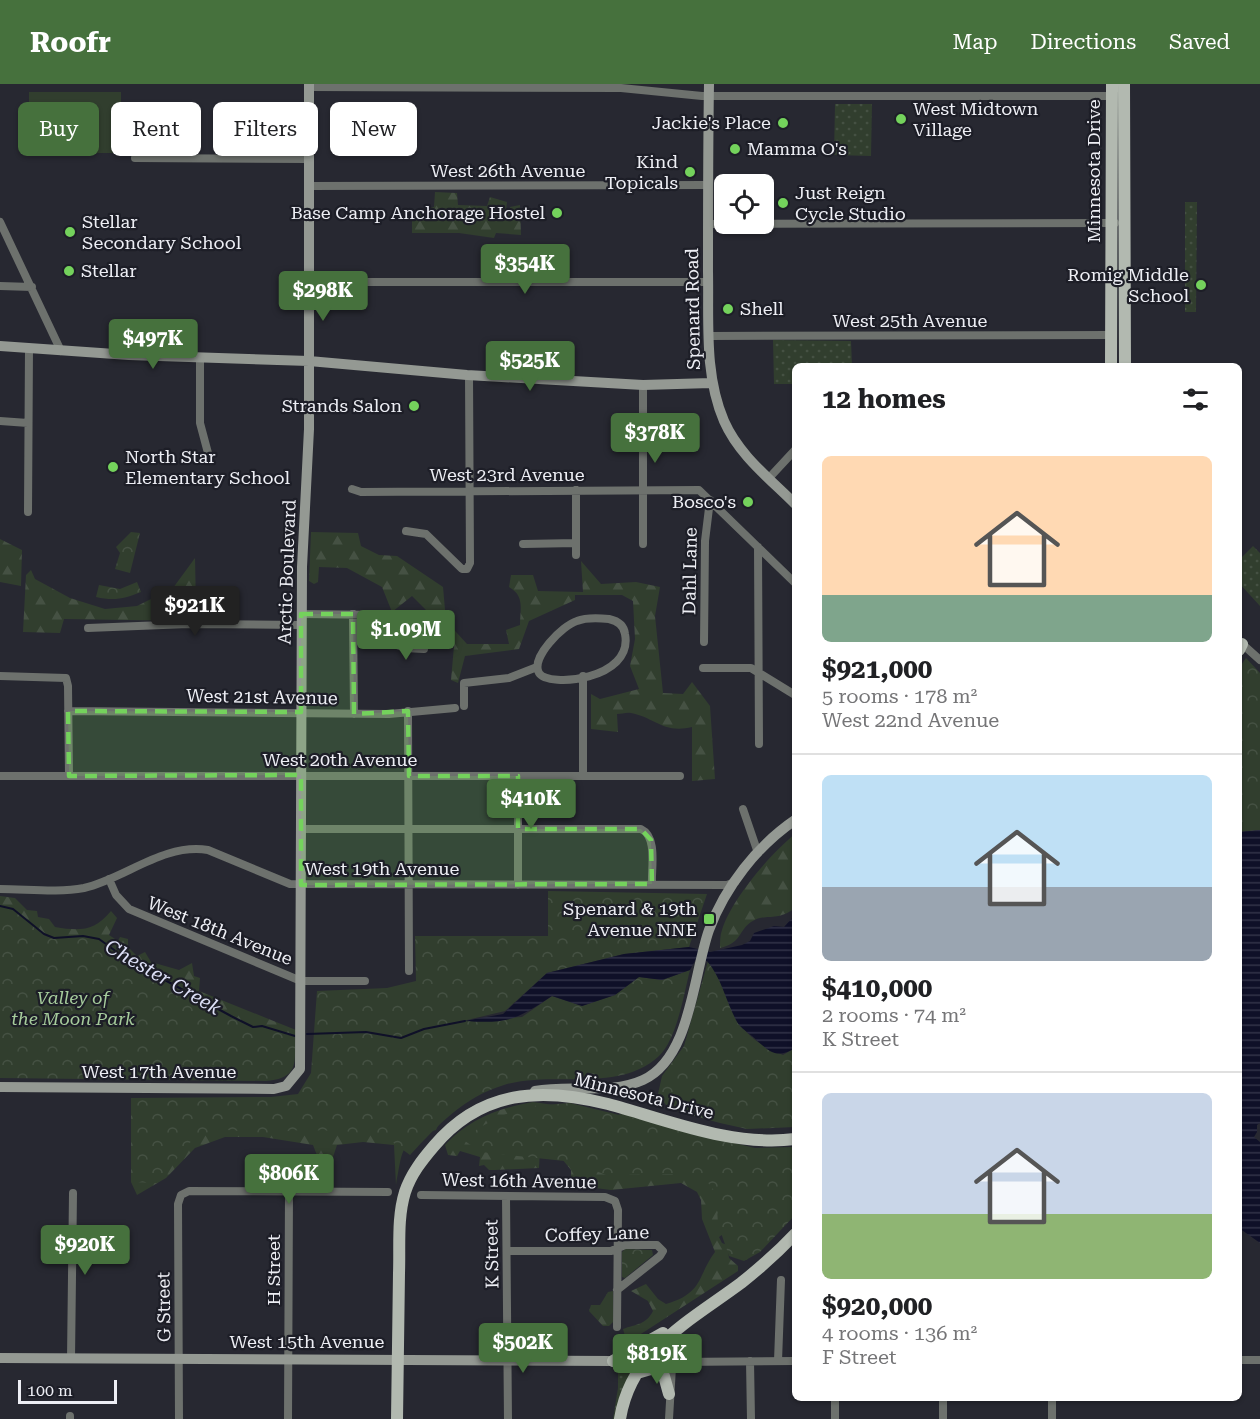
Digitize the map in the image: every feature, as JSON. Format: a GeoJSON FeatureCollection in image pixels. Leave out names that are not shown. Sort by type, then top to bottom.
{"type":"FeatureCollection","features":[{"type":"Feature","properties":{"kind":"main road","name":"Spenard Road"},"geometry":{"type":"LineString","coordinates":[[710,84],[708,282],[711,383],[732,435],[752,462],[792,501]]}},
{"type":"Feature","properties":{"kind":"main road","name":"Minnesota Drive"},"geometry":{"type":"LineString","coordinates":[[1112,363],[1124,84]]}},
{"type":"Feature","properties":{"kind":"main road","name":"Arctic Boulevard"},"geometry":{"type":"LineString","coordinates":[[301,1060],[301,614],[309,361],[309,86]]}},
{"type":"Feature","properties":{"kind":"main road","name":"Minnesota Drive"},"geometry":{"type":"LineString","coordinates":[[1113,90],[1125,363]]}},
{"type":"Feature","properties":{"kind":"main road"},"geometry":{"type":"LineString","coordinates":[[0,346],[61,351],[309,361],[469,375],[643,385],[711,383]]}},
{"type":"Feature","properties":{"kind":"main road"},"geometry":{"type":"LineString","coordinates":[[516,1096],[561,1088],[624,1086],[642,1080],[667,1062],[676,1045],[709,931],[724,899],[758,853],[792,823]]}},
{"type":"Feature","properties":{"kind":"main road","name":"West 17th Avenue"},"geometry":{"type":"LineString","coordinates":[[0,1087],[274,1089],[286,1086],[296,1076],[301,1060]]}},
{"type":"Feature","properties":{"kind":"main road","name":"Minnesota Drive"},"geometry":{"type":"LineString","coordinates":[[397,1419],[401,1216],[410,1177],[422,1160],[454,1125],[479,1109],[516,1096],[554,1093],[577,1096],[719,1134],[753,1139],[792,1139]]}},
{"type":"Feature","properties":{"kind":"main road"},"geometry":{"type":"LineString","coordinates":[[613,1361],[697,1312],[741,1283],[792,1237]]}},
{"type":"Feature","properties":{"kind":"main road"},"geometry":{"type":"LineString","coordinates":[[620,1419],[627,1393],[637,1373],[657,1346],[697,1312]]}},
{"type":"Feature","properties":{"kind":"main road","name":"West 15th Avenue"},"geometry":{"type":"LineString","coordinates":[[0,1358],[613,1361]]}},
{"type":"Feature","properties":{"kind":"main road"},"geometry":{"type":"LineString","coordinates":[[637,1373],[675,1362]]}},
{"type":"Feature","properties":{"kind":"main road"},"geometry":{"type":"LineString","coordinates":[[653,1367],[663,1373],[669,1394]]}},
{"type":"Feature","properties":{"kind":"street"},"geometry":{"type":"LineString","coordinates":[[309,86],[621,88],[709,96],[1113,90]]}},
{"type":"Feature","properties":{"kind":"street"},"geometry":{"type":"LineString","coordinates":[[135,158],[308,159]]}},
{"type":"Feature","properties":{"kind":"street","name":"West 26th Avenue"},"geometry":{"type":"LineString","coordinates":[[308,186],[708,185]]}},
{"type":"Feature","properties":{"kind":"street"},"geometry":{"type":"LineString","coordinates":[[0,222],[61,351]]}},
{"type":"Feature","properties":{"kind":"street"},"geometry":{"type":"LineString","coordinates":[[708,224],[1118,223]]}},
{"type":"Feature","properties":{"kind":"street"},"geometry":{"type":"LineString","coordinates":[[308,282],[708,282]]}},
{"type":"Feature","properties":{"kind":"street"},"geometry":{"type":"LineString","coordinates":[[0,286],[32,287]]}},
{"type":"Feature","properties":{"kind":"street","name":"West 25th Avenue"},"geometry":{"type":"LineString","coordinates":[[709,336],[1112,335]]}},
{"type":"Feature","properties":{"kind":"street"},"geometry":{"type":"LineString","coordinates":[[28,512],[29,348]]}},
{"type":"Feature","properties":{"kind":"street"},"geometry":{"type":"LineString","coordinates":[[200,357],[200,423],[208,453]]}},
{"type":"Feature","properties":{"kind":"street"},"geometry":{"type":"LineString","coordinates":[[406,531],[426,534],[462,569],[467,568],[470,555],[469,375]]}},
{"type":"Feature","properties":{"kind":"street"},"geometry":{"type":"LineString","coordinates":[[643,385],[643,543]]}},
{"type":"Feature","properties":{"kind":"street"},"geometry":{"type":"LineString","coordinates":[[0,421],[28,423]]}},
{"type":"Feature","properties":{"kind":"street"},"geometry":{"type":"LineString","coordinates":[[769,478],[792,453]]}},
{"type":"Feature","properties":{"kind":"street","name":"West 23rd Avenue"},"geometry":{"type":"LineString","coordinates":[[352,489],[361,492],[699,490],[710,500]]}},
{"type":"Feature","properties":{"kind":"street"},"geometry":{"type":"LineString","coordinates":[[576,490],[576,555]]}},
{"type":"Feature","properties":{"kind":"street"},"geometry":{"type":"LineString","coordinates":[[710,500],[792,580]]}},
{"type":"Feature","properties":{"kind":"street","name":"Dahl Lane"},"geometry":{"type":"LineString","coordinates":[[704,642],[705,541],[710,500]]}},
{"type":"Feature","properties":{"kind":"street"},"geometry":{"type":"LineString","coordinates":[[523,544],[576,543]]}},
{"type":"Feature","properties":{"kind":"street"},"geometry":{"type":"LineString","coordinates":[[758,547],[759,744]]}},
{"type":"Feature","properties":{"kind":"street"},"geometry":{"type":"LineString","coordinates":[[301,614],[392,617],[397,645],[424,649]]}},
{"type":"Feature","properties":{"kind":"street"},"geometry":{"type":"LineString","coordinates":[[353,614],[354,714]]}},
{"type":"Feature","properties":{"kind":"street"},"geometry":{"type":"LineString","coordinates":[[464,706],[464,683],[509,678],[537,666],[542,654],[567,625],[586,619],[617,622],[625,633],[623,656],[609,669],[583,676],[549,680],[542,676],[537,666]]}},
{"type":"Feature","properties":{"kind":"street"},"geometry":{"type":"LineString","coordinates":[[88,628],[188,624],[301,626]]}},
{"type":"Feature","properties":{"kind":"street"},"geometry":{"type":"LineString","coordinates":[[1242,646],[1260,660]]}},
{"type":"Feature","properties":{"kind":"street"},"geometry":{"type":"LineString","coordinates":[[703,668],[751,668],[792,692]]}},
{"type":"Feature","properties":{"kind":"street"},"geometry":{"type":"LineString","coordinates":[[0,676],[66,678],[69,776]]}},
{"type":"Feature","properties":{"kind":"street"},"geometry":{"type":"LineString","coordinates":[[583,676],[583,776]]}},
{"type":"Feature","properties":{"kind":"street","name":"West 21st Avenue"},"geometry":{"type":"LineString","coordinates":[[68,711],[389,714],[455,708]]}},
{"type":"Feature","properties":{"kind":"street"},"geometry":{"type":"LineString","coordinates":[[408,711],[409,971]]}},
{"type":"Feature","properties":{"kind":"street","name":"West 20th Avenue"},"geometry":{"type":"LineString","coordinates":[[0,776],[680,776]]}},
{"type":"Feature","properties":{"kind":"street"},"geometry":{"type":"LineString","coordinates":[[518,776],[519,885]]}},
{"type":"Feature","properties":{"kind":"street"},"geometry":{"type":"LineString","coordinates":[[743,809],[758,853]]}},
{"type":"Feature","properties":{"kind":"street"},"geometry":{"type":"LineString","coordinates":[[301,829],[641,829],[647,832],[651,840],[652,884]]}},
{"type":"Feature","properties":{"kind":"street","name":"West 19th Avenue"},"geometry":{"type":"LineString","coordinates":[[0,889],[75,889],[109,879],[174,851],[196,848],[208,850],[290,884],[301,885],[735,882]]}},
{"type":"Feature","properties":{"kind":"street","name":"West 18th Avenue"},"geometry":{"type":"LineString","coordinates":[[109,879],[116,895],[129,909],[301,981]]}},
{"type":"Feature","properties":{"kind":"street"},"geometry":{"type":"LineString","coordinates":[[706,884],[720,890],[724,899]]}},
{"type":"Feature","properties":{"kind":"street"},"geometry":{"type":"LineString","coordinates":[[301,981],[365,981]]}},
{"type":"Feature","properties":{"kind":"street","name":"G Street"},"geometry":{"type":"LineString","coordinates":[[179,1419],[178,1204],[181,1195],[189,1191],[289,1192]]}},
{"type":"Feature","properties":{"kind":"street"},"geometry":{"type":"LineString","coordinates":[[289,1192],[388,1192]]}},
{"type":"Feature","properties":{"kind":"street","name":"H Street"},"geometry":{"type":"LineString","coordinates":[[288,1419],[289,1192]]}},
{"type":"Feature","properties":{"kind":"street"},"geometry":{"type":"LineString","coordinates":[[71,1359],[73,1193]]}},
{"type":"Feature","properties":{"kind":"street","name":"West 16th Avenue"},"geometry":{"type":"LineString","coordinates":[[421,1195],[605,1197],[615,1201],[618,1210],[618,1248]]}},
{"type":"Feature","properties":{"kind":"street","name":"K Street"},"geometry":{"type":"LineString","coordinates":[[506,1197],[508,1419]]}},
{"type":"Feature","properties":{"kind":"street","name":"Coffey Lane"},"geometry":{"type":"LineString","coordinates":[[507,1251],[611,1251],[618,1248],[657,1245],[663,1251],[660,1256],[618,1290]]}},
{"type":"Feature","properties":{"kind":"street"},"geometry":{"type":"LineString","coordinates":[[617,1327],[618,1248]]}},
{"type":"Feature","properties":{"kind":"street"},"geometry":{"type":"LineString","coordinates":[[778,1361],[781,1280]]}},
{"type":"Feature","properties":{"kind":"street"},"geometry":{"type":"LineString","coordinates":[[1242,1360],[1260,1360]]}},
{"type":"Feature","properties":{"kind":"street"},"geometry":{"type":"LineString","coordinates":[[750,1361],[751,1419]]}},
{"type":"Feature","properties":{"kind":"street"},"geometry":{"type":"LineString","coordinates":[[669,1419],[669,1394],[672,1367],[675,1362],[792,1361]]}},
{"type":"Feature","properties":{"kind":"street"},"geometry":{"type":"LineString","coordinates":[[835,1401],[835,1419]]}},
{"type":"Feature","properties":{"kind":"street"},"geometry":{"type":"LineString","coordinates":[[943,1401],[943,1419]]}},
{"type":"Feature","properties":{"kind":"street"},"geometry":{"type":"LineString","coordinates":[[1052,1401],[1052,1419]]}},
{"type":"Feature","properties":{"kind":"highlighted area"},"geometry":{"type":"Polygon","coordinates":[[[301,614],[353,614],[354,714],[408,711],[409,776],[518,776],[518,829],[641,829],[651,840],[652,884],[301,885],[301,775],[69,776],[68,711],[301,712],[301,614]]]}},
{"type":"Feature","properties":{"kind":"green space"},"geometry":{"type":"Polygon","coordinates":[[[29,92],[121,92],[121,102],[111,102],[111,153],[99,153],[99,102],[29,102],[29,92]]]}},
{"type":"Feature","properties":{"kind":"green space"},"geometry":{"type":"Polygon","coordinates":[[[835,104],[872,104],[871,156],[834,155],[835,104]]]}},
{"type":"Feature","properties":{"kind":"green space"},"geometry":{"type":"Polygon","coordinates":[[[435,192],[457,193],[458,205],[487,206],[490,197],[507,202],[506,210],[509,211],[510,207],[520,205],[521,235],[496,233],[494,238],[459,233],[412,233],[412,211],[434,207],[435,192]]]}},
{"type":"Feature","properties":{"kind":"green space"},"geometry":{"type":"Polygon","coordinates":[[[1185,202],[1197,202],[1196,312],[1185,312],[1185,202]]]}},
{"type":"Feature","properties":{"kind":"green space"},"geometry":{"type":"Polygon","coordinates":[[[773,340],[851,341],[852,363],[792,363],[792,384],[774,384],[773,340]]]}},
{"type":"Feature","properties":{"kind":"green space"},"geometry":{"type":"Polygon","coordinates":[[[131,532],[140,533],[130,573],[115,569],[120,553],[116,547],[131,532]]]}},
{"type":"Feature","properties":{"kind":"green space"},"geometry":{"type":"Polygon","coordinates":[[[311,532],[358,533],[361,546],[379,555],[397,556],[443,587],[446,621],[467,644],[509,644],[506,630],[520,625],[521,608],[520,599],[509,587],[511,575],[533,575],[538,591],[583,592],[581,561],[601,584],[636,582],[660,587],[655,616],[663,693],[683,694],[692,682],[710,706],[715,779],[692,781],[692,727],[682,729],[666,727],[639,715],[628,713],[617,714],[618,732],[591,729],[591,694],[600,699],[639,689],[630,666],[635,639],[633,601],[622,595],[575,595],[575,600],[529,621],[519,649],[465,656],[458,683],[451,680],[454,646],[444,641],[446,630],[412,596],[392,612],[382,587],[347,568],[319,567],[318,582],[314,584],[309,581],[311,532]]]}},
{"type":"Feature","properties":{"kind":"green space"},"geometry":{"type":"Polygon","coordinates":[[[0,539],[22,550],[21,586],[0,582],[0,539]]]}},
{"type":"Feature","properties":{"kind":"green space"},"geometry":{"type":"Polygon","coordinates":[[[1253,546],[1260,553],[1260,606],[1242,586],[1242,557],[1253,546]]]}},
{"type":"Feature","properties":{"kind":"green space"},"geometry":{"type":"Polygon","coordinates":[[[195,558],[196,607],[189,621],[64,619],[60,633],[23,632],[26,575],[31,570],[35,579],[70,598],[105,609],[137,606],[173,588],[195,558]]]}},
{"type":"Feature","properties":{"kind":"green space"},"geometry":{"type":"Polygon","coordinates":[[[137,582],[141,592],[124,598],[96,597],[99,585],[120,589],[137,582]]]}},
{"type":"Feature","properties":{"kind":"green space"},"geometry":{"type":"Polygon","coordinates":[[[1246,658],[1260,673],[1260,830],[1242,832],[1242,664],[1246,658]]]}},
{"type":"Feature","properties":{"kind":"green space"},"geometry":{"type":"Polygon","coordinates":[[[792,837],[792,910],[782,915],[751,922],[736,940],[720,948],[721,934],[734,905],[775,853],[792,837]]]}},
{"type":"Feature","properties":{"kind":"green space"},"geometry":{"type":"Polygon","coordinates":[[[548,891],[707,894],[689,947],[624,954],[547,973],[505,1011],[467,1020],[522,1017],[552,996],[582,1006],[615,995],[639,977],[662,980],[690,970],[671,1039],[659,1056],[643,1068],[605,1078],[523,1081],[490,1090],[452,1113],[410,1155],[384,1136],[344,1131],[301,1130],[264,1133],[227,1130],[197,1134],[157,1183],[131,1182],[131,1098],[271,1097],[298,1094],[311,1073],[317,991],[387,988],[416,981],[415,936],[548,936],[548,891]]]}},
{"type":"Feature","properties":{"kind":"green space"},"geometry":{"type":"Polygon","coordinates":[[[0,896],[15,898],[27,910],[37,911],[38,917],[49,919],[55,927],[86,928],[98,923],[111,911],[117,918],[109,935],[118,941],[120,937],[128,939],[128,947],[137,956],[145,952],[151,962],[179,970],[192,963],[194,976],[200,978],[199,991],[296,1030],[295,1041],[272,1039],[0,924],[0,896]]]}},
{"type":"Feature","properties":{"kind":"green space","name":"Valley of the Moon Park"},"geometry":{"type":"Polygon","coordinates":[[[0,906],[13,909],[44,934],[54,938],[83,936],[99,939],[128,960],[253,1027],[295,1036],[293,1068],[284,1077],[266,1081],[0,1078],[0,906]]]}},
{"type":"Feature","properties":{"kind":"green space"},"geometry":{"type":"Polygon","coordinates":[[[708,961],[725,990],[735,1015],[751,1036],[764,1046],[783,1055],[792,1050],[792,1127],[747,1129],[669,1109],[658,1094],[662,1076],[684,1046],[708,961]]]}},
{"type":"Feature","properties":{"kind":"green space"},"geometry":{"type":"Polygon","coordinates":[[[131,1100],[443,1115],[436,1130],[415,1139],[405,1148],[396,1185],[394,1145],[363,1142],[337,1145],[333,1157],[318,1158],[313,1145],[263,1137],[225,1137],[195,1148],[166,1178],[137,1195],[131,1182],[131,1100]]]}},
{"type":"Feature","properties":{"kind":"green space"},"geometry":{"type":"Polygon","coordinates":[[[533,1102],[554,1105],[595,1120],[622,1114],[673,1126],[720,1150],[752,1247],[747,1260],[740,1258],[726,1232],[719,1237],[722,1243],[727,1245],[729,1258],[738,1266],[738,1271],[627,1343],[623,1329],[644,1322],[653,1311],[648,1301],[631,1291],[646,1284],[658,1299],[666,1304],[678,1300],[687,1295],[698,1283],[715,1252],[702,1219],[701,1200],[697,1192],[681,1183],[611,1190],[571,1185],[571,1170],[558,1154],[540,1150],[539,1168],[489,1170],[484,1165],[479,1166],[480,1157],[460,1151],[457,1156],[448,1155],[445,1145],[464,1128],[497,1111],[533,1102]]]}},
{"type":"Feature","properties":{"kind":"green space"},"geometry":{"type":"Polygon","coordinates":[[[570,1103],[755,1148],[792,1147],[792,1218],[760,1252],[744,1261],[729,1256],[718,1224],[716,1193],[705,1179],[675,1174],[606,1175],[574,1162],[481,1152],[462,1139],[501,1116],[538,1106],[570,1103]]]}},
{"type":"Feature","properties":{"kind":"green space"},"geometry":{"type":"Polygon","coordinates":[[[625,1249],[652,1250],[653,1255],[625,1278],[622,1277],[622,1252],[625,1249]]]}},
{"type":"Feature","properties":{"kind":"green space"},"geometry":{"type":"Polygon","coordinates":[[[613,1291],[613,1322],[609,1326],[603,1326],[589,1311],[591,1305],[600,1305],[608,1292],[613,1291]]]}},
{"type":"Feature","properties":{"kind":"green space"},"geometry":{"type":"Polygon","coordinates":[[[537,1323],[559,1323],[557,1351],[545,1352],[550,1343],[537,1323]]]}},
{"type":"Feature","properties":{"kind":"green space"},"geometry":{"type":"Polygon","coordinates":[[[665,1334],[616,1419],[613,1419],[618,1388],[618,1362],[665,1334]]]}},
{"type":"Feature","properties":{"kind":"water"},"geometry":{"type":"Polygon","coordinates":[[[1260,830],[1260,1123],[1257,1125],[1254,1137],[1260,1142],[1260,1243],[1242,1230],[1242,832],[1260,830]]]}},
{"type":"Feature","properties":{"kind":"water"},"geometry":{"type":"Polygon","coordinates":[[[792,918],[792,1050],[788,1052],[772,1052],[741,1027],[712,968],[707,961],[696,959],[690,970],[662,980],[639,977],[615,995],[582,1006],[552,996],[511,1019],[491,1022],[464,1021],[503,1014],[547,973],[624,954],[689,947],[710,952],[742,945],[750,941],[754,933],[774,926],[784,927],[792,918]]]}},
{"type":"Feature","properties":{"kind":"waterway","name":"Chester Creek"},"geometry":{"type":"LineString","coordinates":[[0,906],[13,909],[44,934],[54,938],[83,936],[99,939],[128,960],[253,1027],[262,1026],[295,1036]]}},
{"type":"Feature","properties":{"kind":"waterway","name":"Chester Creek"},"geometry":{"type":"LineString","coordinates":[[307,1034],[366,1032],[401,1038],[424,1029],[465,1021]]}},
{"type":"Feature","properties":{"kind":"place","name":"West Midtown Village"},"geometry":{"type":"Point","coordinates":[901,119]}},
{"type":"Feature","properties":{"kind":"place","name":"Jackie's Place"},"geometry":{"type":"Point","coordinates":[783,123]}},
{"type":"Feature","properties":{"kind":"place","name":"Mamma O's"},"geometry":{"type":"Point","coordinates":[735,149]}},
{"type":"Feature","properties":{"kind":"place","name":"Kind Topicals"},"geometry":{"type":"Point","coordinates":[690,172]}},
{"type":"Feature","properties":{"kind":"place","name":"Just Reign Cycle Studio"},"geometry":{"type":"Point","coordinates":[783,203]}},
{"type":"Feature","properties":{"kind":"place","name":"Base Camp Anchorage Hostel"},"geometry":{"type":"Point","coordinates":[557,213]}},
{"type":"Feature","properties":{"kind":"place","name":"Stellar Secondary School"},"geometry":{"type":"Point","coordinates":[70,232]}},
{"type":"Feature","properties":{"kind":"place","name":"Stellar"},"geometry":{"type":"Point","coordinates":[69,271]}},
{"type":"Feature","properties":{"kind":"place","name":"Romig Middle School"},"geometry":{"type":"Point","coordinates":[1201,285]}},
{"type":"Feature","properties":{"kind":"place","name":"Shell"},"geometry":{"type":"Point","coordinates":[728,309]}},
{"type":"Feature","properties":{"kind":"place","name":"Strands Salon"},"geometry":{"type":"Point","coordinates":[414,406]}},
{"type":"Feature","properties":{"kind":"place","name":"North Star Elementary School"},"geometry":{"type":"Point","coordinates":[113,467]}},
{"type":"Feature","properties":{"kind":"place","name":"Bosco's"},"geometry":{"type":"Point","coordinates":[748,502]}},
{"type":"Feature","properties":{"kind":"place","name":"Spenard & 19th Avenue NNE"},"geometry":{"type":"Point","coordinates":[709,919]}}]}
